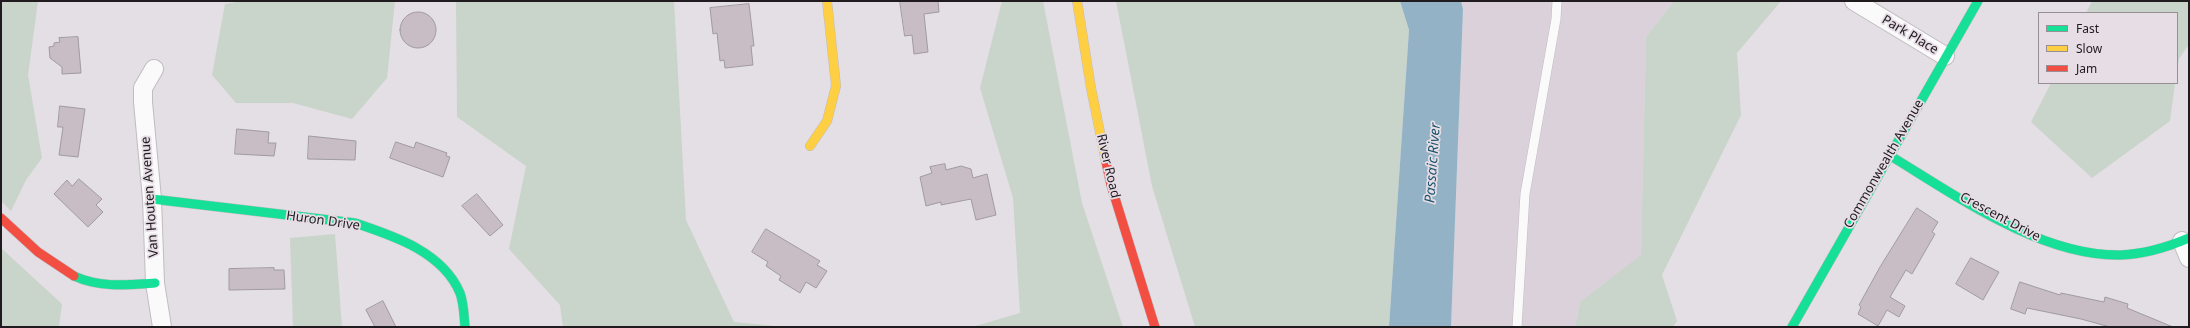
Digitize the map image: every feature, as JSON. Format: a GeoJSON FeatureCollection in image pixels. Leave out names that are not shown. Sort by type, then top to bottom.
{"type":"FeatureCollection","features":[{"type":"Feature","properties":{"kind":"street"},"geometry":{"type":"LineString","coordinates":[[810,146],[827,121],[836,86],[827,1]]}},
{"type":"Feature","properties":{"kind":"street","name":"River Road"},"geometry":{"type":"LineString","coordinates":[[1077,1],[1091,88],[1111,185],[1155,327]]}},
{"type":"Feature","properties":{"kind":"street","name":"Park Place"},"geometry":{"type":"LineString","coordinates":[[1854,1],[1945,56]]}},
{"type":"Feature","properties":{"kind":"street","name":"Commonwealth Avenue"},"geometry":{"type":"LineString","coordinates":[[1792,327],[1945,56],[1978,1]]}},
{"type":"Feature","properties":{"kind":"street","name":"Van Houten Avenue"},"geometry":{"type":"LineString","coordinates":[[154,69],[143,88],[143,102],[152,199],[156,284],[162,327]]}},
{"type":"Feature","properties":{"kind":"street","name":"Crescent Drive"},"geometry":{"type":"LineString","coordinates":[[1889,155],[2006,224],[2054,245],[2092,252],[2129,255],[2156,249],[2186,239]]}},
{"type":"Feature","properties":{"kind":"street","name":"Huron Drive"},"geometry":{"type":"LineString","coordinates":[[152,199],[355,224],[379,231],[418,250],[437,262],[451,277],[460,292],[464,308],[465,327]]}},
{"type":"Feature","properties":{"kind":"street"},"geometry":{"type":"LineString","coordinates":[[1,218],[43,256],[65,273],[86,281],[112,285],[156,284]]}},
{"type":"Feature","properties":{"kind":"street"},"geometry":{"type":"LineString","coordinates":[[2186,239],[2189,258]]}},
{"type":"Feature","properties":{"kind":"lane"},"geometry":{"type":"LineString","coordinates":[[1517,327],[1525,194],[1556,19],[1557,1]]}},
{"type":"Feature","properties":{"kind":"shaded area"},"geometry":{"type":"Polygon","coordinates":[[[1,1],[38,1],[28,75],[42,158],[26,180],[11,211],[1,201],[1,1]]]}},
{"type":"Feature","properties":{"kind":"shaded area"},"geometry":{"type":"Polygon","coordinates":[[[243,1],[395,1],[387,78],[352,119],[293,103],[236,103],[212,75],[225,4],[243,1]]]}},
{"type":"Feature","properties":{"kind":"shaded area"},"geometry":{"type":"Polygon","coordinates":[[[456,1],[674,1],[686,220],[734,322],[785,327],[563,327],[560,305],[509,249],[526,166],[457,117],[456,1]]]}},
{"type":"Feature","properties":{"kind":"shaded area"},"geometry":{"type":"Polygon","coordinates":[[[1002,1],[1043,1],[1082,203],[1123,327],[972,327],[1020,313],[1013,198],[980,88],[1002,1]]]}},
{"type":"Feature","properties":{"kind":"shaded area"},"geometry":{"type":"Polygon","coordinates":[[[1116,1],[1400,1],[1409,30],[1389,327],[1195,327],[1152,186],[1116,1]]]}},
{"type":"Feature","properties":{"kind":"shaded area"},"geometry":{"type":"Polygon","coordinates":[[[1461,1],[1674,1],[1646,37],[1641,256],[1580,302],[1575,327],[1451,327],[1463,9],[1461,1]]]}},
{"type":"Feature","properties":{"kind":"shaded area"},"geometry":{"type":"Polygon","coordinates":[[[1674,1],[1781,1],[1737,53],[1741,115],[1662,275],[1677,321],[1673,327],[1575,327],[1580,302],[1641,255],[1646,37],[1674,1]]]}},
{"type":"Feature","properties":{"kind":"shaded area"},"geometry":{"type":"Polygon","coordinates":[[[2092,1],[2189,1],[2189,44],[2179,59],[2178,65],[2178,12],[2086,12],[2092,1]]]}},
{"type":"Feature","properties":{"kind":"shaded area"},"geometry":{"type":"Polygon","coordinates":[[[2050,84],[2175,84],[2170,121],[2092,178],[2031,122],[2050,84]]]}},
{"type":"Feature","properties":{"kind":"shaded area"},"geometry":{"type":"Polygon","coordinates":[[[335,234],[342,327],[293,327],[290,238],[335,234]]]}},
{"type":"Feature","properties":{"kind":"shaded area"},"geometry":{"type":"Polygon","coordinates":[[[1,248],[62,304],[59,327],[1,327],[1,248]]]}},
{"type":"Feature","properties":{"kind":"water","name":"Passaic River"},"geometry":{"type":"Polygon","coordinates":[[[1400,1],[1461,1],[1463,9],[1451,327],[1389,327],[1409,30],[1400,1]]]}},
{"type":"Feature","properties":{"kind":"building"},"geometry":{"type":"Polygon","coordinates":[[[900,1],[938,1],[939,12],[924,14],[928,52],[914,54],[912,35],[905,36],[900,1]]]}},
{"type":"Feature","properties":{"kind":"building"},"geometry":{"type":"Polygon","coordinates":[[[749,4],[754,46],[751,46],[753,65],[725,68],[724,60],[720,61],[717,33],[713,34],[710,8],[749,4]]]}},
{"type":"Feature","properties":{"kind":"building"},"geometry":{"type":"Polygon","coordinates":[[[422,12],[431,17],[435,23],[435,37],[431,43],[422,48],[414,48],[405,43],[401,37],[400,26],[405,17],[411,13],[422,12]]]}},
{"type":"Feature","properties":{"kind":"building"},"geometry":{"type":"Polygon","coordinates":[[[78,37],[81,73],[62,74],[62,67],[50,58],[49,47],[54,46],[54,43],[60,42],[59,38],[78,37]]]}},
{"type":"Feature","properties":{"kind":"building"},"geometry":{"type":"Polygon","coordinates":[[[60,106],[85,109],[78,157],[59,155],[63,127],[58,127],[60,106]]]}},
{"type":"Feature","properties":{"kind":"building"},"geometry":{"type":"Polygon","coordinates":[[[237,129],[269,132],[268,143],[276,143],[274,156],[235,154],[237,129]]]}},
{"type":"Feature","properties":{"kind":"building"},"geometry":{"type":"Polygon","coordinates":[[[309,136],[356,141],[355,160],[308,159],[309,136]]]}},
{"type":"Feature","properties":{"kind":"building"},"geometry":{"type":"Polygon","coordinates":[[[396,142],[414,148],[416,142],[447,153],[446,156],[450,157],[443,177],[390,158],[396,142]]]}},
{"type":"Feature","properties":{"kind":"building"},"geometry":{"type":"Polygon","coordinates":[[[945,164],[946,170],[961,166],[971,169],[973,178],[987,174],[996,215],[976,220],[971,199],[941,205],[941,202],[926,206],[920,177],[932,173],[930,167],[945,164]]]}},
{"type":"Feature","properties":{"kind":"building"},"geometry":{"type":"Polygon","coordinates":[[[79,179],[102,199],[96,205],[103,212],[88,227],[54,194],[67,180],[72,186],[79,179]]]}},
{"type":"Feature","properties":{"kind":"building"},"geometry":{"type":"Polygon","coordinates":[[[477,194],[503,225],[490,236],[462,206],[477,194]]]}},
{"type":"Feature","properties":{"kind":"building"},"geometry":{"type":"Polygon","coordinates":[[[1917,208],[1938,222],[1932,232],[1935,234],[1912,274],[1906,270],[1890,297],[1905,306],[1899,317],[1887,310],[1878,326],[1858,314],[1861,307],[1859,305],[1880,267],[1917,208]]]}},
{"type":"Feature","properties":{"kind":"building"},"geometry":{"type":"Polygon","coordinates":[[[766,229],[820,261],[817,265],[827,271],[816,288],[806,282],[800,293],[779,280],[781,276],[766,266],[768,262],[752,252],[766,229]]]}},
{"type":"Feature","properties":{"kind":"building"},"geometry":{"type":"Polygon","coordinates":[[[1971,258],[1999,272],[1983,300],[1956,284],[1971,258]]]}},
{"type":"Feature","properties":{"kind":"building"},"geometry":{"type":"Polygon","coordinates":[[[274,268],[274,270],[284,270],[285,289],[229,290],[229,269],[274,268]]]}},
{"type":"Feature","properties":{"kind":"building"},"geometry":{"type":"Polygon","coordinates":[[[2020,282],[2060,295],[2061,293],[2104,302],[2105,297],[2128,304],[2127,308],[2173,327],[2110,327],[2081,319],[2027,308],[2025,314],[2011,309],[2020,282]]]}},
{"type":"Feature","properties":{"kind":"building"},"geometry":{"type":"Polygon","coordinates":[[[383,301],[396,327],[375,327],[366,310],[383,301]]]}},
{"type":"Feature","properties":{"kind":"traffic: fast"},"geometry":{"type":"LineString","coordinates":[[1792,327],[1978,1]]}},
{"type":"Feature","properties":{"kind":"traffic: fast"},"geometry":{"type":"LineString","coordinates":[[1889,155],[1970,205],[2000,221],[2030,235],[2060,246],[2091,253],[2121,255],[2156,250],[2189,238]]}},
{"type":"Feature","properties":{"kind":"traffic: fast"},"geometry":{"type":"LineString","coordinates":[[152,199],[355,223],[401,240],[430,256],[452,279],[460,293],[465,327]]}},
{"type":"Feature","properties":{"kind":"traffic: fast"},"geometry":{"type":"LineString","coordinates":[[74,276],[84,280],[114,285],[155,283]]}},
{"type":"Feature","properties":{"kind":"traffic: slow"},"geometry":{"type":"LineString","coordinates":[[810,146],[827,121],[836,86],[827,1]]}},
{"type":"Feature","properties":{"kind":"traffic: slow"},"geometry":{"type":"LineString","coordinates":[[1077,1],[1091,88],[1106,162]]}},
{"type":"Feature","properties":{"kind":"traffic: jam"},"geometry":{"type":"LineString","coordinates":[[1106,162],[1111,185],[1155,327]]}},
{"type":"Feature","properties":{"kind":"traffic: jam"},"geometry":{"type":"LineString","coordinates":[[1,218],[38,252],[74,276]]}}]}
